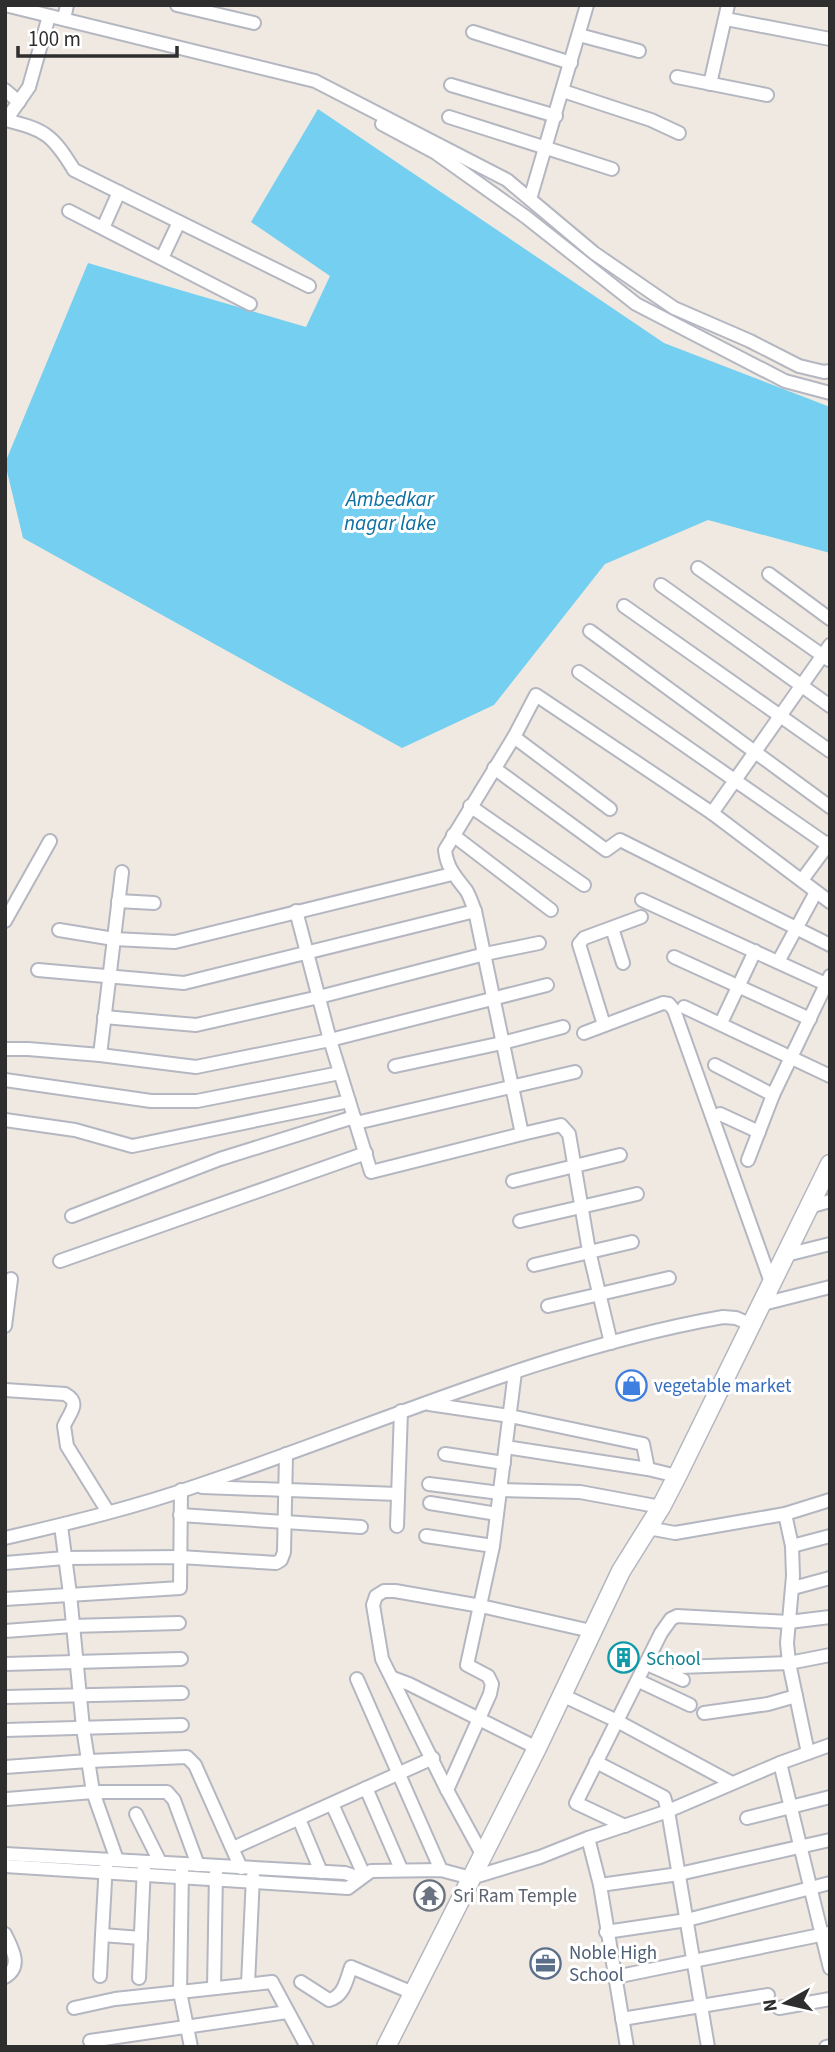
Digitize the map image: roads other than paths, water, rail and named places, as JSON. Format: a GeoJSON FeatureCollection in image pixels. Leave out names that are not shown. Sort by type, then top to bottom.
{"type":"FeatureCollection","features":[{"type":"Feature","properties":{"kind":"street"},"geometry":{"type":"LineString","coordinates":[[5,5],[315,81],[507,180],[594,253],[674,308],[799,366],[830,371]]}},
{"type":"Feature","properties":{"kind":"street"},"geometry":{"type":"LineString","coordinates":[[64,19],[67,5]]}},
{"type":"Feature","properties":{"kind":"street"},"geometry":{"type":"LineString","coordinates":[[177,5],[254,23]]}},
{"type":"Feature","properties":{"kind":"street"},"geometry":{"type":"LineString","coordinates":[[530,199],[587,5]]}},
{"type":"Feature","properties":{"kind":"street"},"geometry":{"type":"LineString","coordinates":[[710,84],[728,5]]}},
{"type":"Feature","properties":{"kind":"street"},"geometry":{"type":"LineString","coordinates":[[49,16],[29,87],[5,120],[47,134],[60,147],[74,170],[309,286]]}},
{"type":"Feature","properties":{"kind":"street"},"geometry":{"type":"LineString","coordinates":[[726,19],[830,38]]}},
{"type":"Feature","properties":{"kind":"street"},"geometry":{"type":"LineString","coordinates":[[472,32],[571,63]]}},
{"type":"Feature","properties":{"kind":"street"},"geometry":{"type":"LineString","coordinates":[[579,35],[639,51]]}},
{"type":"Feature","properties":{"kind":"street"},"geometry":{"type":"LineString","coordinates":[[271,71],[319,91],[436,153],[526,217],[636,304],[785,381],[830,393]]}},
{"type":"Feature","properties":{"kind":"street"},"geometry":{"type":"LineString","coordinates":[[677,78],[767,95]]}},
{"type":"Feature","properties":{"kind":"street"},"geometry":{"type":"LineString","coordinates":[[451,85],[556,116]]}},
{"type":"Feature","properties":{"kind":"street"},"geometry":{"type":"LineString","coordinates":[[5,90],[19,102]]}},
{"type":"Feature","properties":{"kind":"street"},"geometry":{"type":"LineString","coordinates":[[563,91],[651,120],[679,133]]}},
{"type":"Feature","properties":{"kind":"street"},"geometry":{"type":"LineString","coordinates":[[449,117],[612,169]]}},
{"type":"Feature","properties":{"kind":"street"},"geometry":{"type":"LineString","coordinates":[[103,228],[119,192]]}},
{"type":"Feature","properties":{"kind":"street"},"geometry":{"type":"LineString","coordinates":[[69,211],[250,303]]}},
{"type":"Feature","properties":{"kind":"street"},"geometry":{"type":"LineString","coordinates":[[162,258],[179,222]]}},
{"type":"Feature","properties":{"kind":"street"},"geometry":{"type":"LineString","coordinates":[[698,568],[827,654],[712,813]]}},
{"type":"Feature","properties":{"kind":"street"},"geometry":{"type":"LineString","coordinates":[[769,574],[830,619]]}},
{"type":"Feature","properties":{"kind":"street"},"geometry":{"type":"LineString","coordinates":[[661,585],[830,706]]}},
{"type":"Feature","properties":{"kind":"street"},"geometry":{"type":"LineString","coordinates":[[624,606],[830,751]]}},
{"type":"Feature","properties":{"kind":"street"},"geometry":{"type":"LineString","coordinates":[[590,631],[830,807]]}},
{"type":"Feature","properties":{"kind":"street"},"geometry":{"type":"LineString","coordinates":[[579,672],[829,843],[802,880]]}},
{"type":"Feature","properties":{"kind":"street"},"geometry":{"type":"LineString","coordinates":[[522,1134],[475,911],[467,892],[452,874],[446,861],[445,850],[514,737],[536,695],[712,813],[830,902]]}},
{"type":"Feature","properties":{"kind":"street"},"geometry":{"type":"LineString","coordinates":[[514,737],[610,809]]}},
{"type":"Feature","properties":{"kind":"street"},"geometry":{"type":"LineString","coordinates":[[494,768],[606,850],[620,840],[830,945]]}},
{"type":"Feature","properties":{"kind":"street"},"geometry":{"type":"LineString","coordinates":[[470,806],[584,885]]}},
{"type":"Feature","properties":{"kind":"street"},"geometry":{"type":"LineString","coordinates":[[453,835],[551,910]]}},
{"type":"Feature","properties":{"kind":"street"},"geometry":{"type":"LineString","coordinates":[[5,921],[50,841]]}},
{"type":"Feature","properties":{"kind":"street"},"geometry":{"type":"LineString","coordinates":[[100,1055],[122,872]]}},
{"type":"Feature","properties":{"kind":"street"},"geometry":{"type":"LineString","coordinates":[[59,930],[114,939],[175,942],[452,874]]}},
{"type":"Feature","properties":{"kind":"street"},"geometry":{"type":"LineString","coordinates":[[778,962],[816,892]]}},
{"type":"Feature","properties":{"kind":"street"},"geometry":{"type":"LineString","coordinates":[[642,900],[828,982],[773,1094],[748,1160]]}},
{"type":"Feature","properties":{"kind":"street"},"geometry":{"type":"LineString","coordinates":[[118,901],[154,903]]}},
{"type":"Feature","properties":{"kind":"street"},"geometry":{"type":"LineString","coordinates":[[296,911],[330,1040],[371,1172],[561,1125],[569,1134],[589,1251],[611,1343]]}},
{"type":"Feature","properties":{"kind":"street"},"geometry":{"type":"LineString","coordinates":[[38,970],[184,983],[475,911]]}},
{"type":"Feature","properties":{"kind":"street"},"geometry":{"type":"LineString","coordinates":[[604,1025],[579,944],[584,938],[641,917]]}},
{"type":"Feature","properties":{"kind":"street"},"geometry":{"type":"LineString","coordinates":[[612,928],[623,963]]}},
{"type":"Feature","properties":{"kind":"street"},"geometry":{"type":"LineString","coordinates":[[104,1017],[196,1025],[539,943]]}},
{"type":"Feature","properties":{"kind":"street"},"geometry":{"type":"LineString","coordinates":[[720,1023],[755,951]]}},
{"type":"Feature","properties":{"kind":"street"},"geometry":{"type":"LineString","coordinates":[[674,957],[810,1019]]}},
{"type":"Feature","properties":{"kind":"street"},"geometry":{"type":"LineString","coordinates":[[5,1049],[100,1055],[196,1067],[330,1040],[547,985]]}},
{"type":"Feature","properties":{"kind":"street"},"geometry":{"type":"LineString","coordinates":[[584,1033],[663,1003],[669,1004],[674,1010],[772,1285]]}},
{"type":"Feature","properties":{"kind":"street"},"geometry":{"type":"LineString","coordinates":[[684,1007],[830,1076]]}},
{"type":"Feature","properties":{"kind":"street"},"geometry":{"type":"LineString","coordinates":[[395,1066],[562,1027]]}},
{"type":"Feature","properties":{"kind":"street"},"geometry":{"type":"LineString","coordinates":[[715,1065],[773,1094]]}},
{"type":"Feature","properties":{"kind":"street"},"geometry":{"type":"LineString","coordinates":[[72,1216],[220,1159],[355,1120],[575,1072]]}},
{"type":"Feature","properties":{"kind":"street"},"geometry":{"type":"LineString","coordinates":[[5,1080],[151,1101],[197,1101],[340,1073]]}},
{"type":"Feature","properties":{"kind":"street"},"geometry":{"type":"LineString","coordinates":[[5,1121],[75,1130],[132,1146],[349,1101]]}},
{"type":"Feature","properties":{"kind":"street"},"geometry":{"type":"LineString","coordinates":[[720,1114],[758,1132]]}},
{"type":"Feature","properties":{"kind":"street"},"geometry":{"type":"LineString","coordinates":[[60,1261],[366,1153]]}},
{"type":"Feature","properties":{"kind":"street"},"geometry":{"type":"LineString","coordinates":[[513,1181],[620,1155]]}},
{"type":"Feature","properties":{"kind":"street"},"geometry":{"type":"LineString","coordinates":[[386,2047],[537,1748],[621,1571],[677,1476],[830,1164]]}},
{"type":"Feature","properties":{"kind":"street"},"geometry":{"type":"LineString","coordinates":[[520,1221],[637,1194]]}},
{"type":"Feature","properties":{"kind":"street"},"geometry":{"type":"LineString","coordinates":[[809,1207],[830,1201]]}},
{"type":"Feature","properties":{"kind":"street"},"geometry":{"type":"LineString","coordinates":[[534,1265],[632,1242]]}},
{"type":"Feature","properties":{"kind":"street"},"geometry":{"type":"LineString","coordinates":[[786,1255],[830,1244]]}},
{"type":"Feature","properties":{"kind":"street"},"geometry":{"type":"LineString","coordinates":[[548,1306],[669,1278]]}},
{"type":"Feature","properties":{"kind":"street"},"geometry":{"type":"LineString","coordinates":[[5,1326],[11,1279]]}},
{"type":"Feature","properties":{"kind":"street"},"geometry":{"type":"LineString","coordinates":[[763,1304],[830,1287]]}},
{"type":"Feature","properties":{"kind":"street"},"geometry":{"type":"LineString","coordinates":[[5,1538],[61,1526],[197,1486],[425,1403],[611,1343],[723,1317],[736,1318],[752,1325]]}},
{"type":"Feature","properties":{"kind":"street"},"geometry":{"type":"LineString","coordinates":[[447,1790],[492,1684],[488,1676],[467,1665],[493,1546],[515,1372]]}},
{"type":"Feature","properties":{"kind":"street"},"geometry":{"type":"LineString","coordinates":[[5,1390],[65,1394],[71,1397],[74,1410],[64,1426],[67,1446],[108,1512]]}},
{"type":"Feature","properties":{"kind":"street"},"geometry":{"type":"LineString","coordinates":[[425,1403],[510,1416],[643,1444],[648,1469]]}},
{"type":"Feature","properties":{"kind":"street"},"geometry":{"type":"LineString","coordinates":[[397,1526],[401,1412]]}},
{"type":"Feature","properties":{"kind":"street"},"geometry":{"type":"LineString","coordinates":[[506,1447],[677,1476]]}},
{"type":"Feature","properties":{"kind":"street"},"geometry":{"type":"LineString","coordinates":[[5,1563],[65,1558],[180,1557],[276,1563],[283,1556],[286,1454]]}},
{"type":"Feature","properties":{"kind":"street"},"geometry":{"type":"LineString","coordinates":[[445,1454],[504,1463]]}},
{"type":"Feature","properties":{"kind":"street"},"geometry":{"type":"LineString","coordinates":[[429,1484],[500,1491],[580,1492],[661,1507]]}},
{"type":"Feature","properties":{"kind":"street"},"geometry":{"type":"LineString","coordinates":[[197,1486],[398,1494]]}},
{"type":"Feature","properties":{"kind":"street"},"geometry":{"type":"LineString","coordinates":[[5,1599],[180,1588],[181,1490]]}},
{"type":"Feature","properties":{"kind":"street"},"geometry":{"type":"LineString","coordinates":[[648,1528],[675,1533],[785,1514],[830,1500]]}},
{"type":"Feature","properties":{"kind":"street"},"geometry":{"type":"LineString","coordinates":[[430,1503],[497,1514]]}},
{"type":"Feature","properties":{"kind":"street"},"geometry":{"type":"LineString","coordinates":[[785,1514],[792,1546],[789,1663],[808,1753]]}},
{"type":"Feature","properties":{"kind":"street"},"geometry":{"type":"LineString","coordinates":[[180,1516],[283,1520],[361,1527]]}},
{"type":"Feature","properties":{"kind":"street"},"geometry":{"type":"LineString","coordinates":[[61,1526],[83,1728],[93,1792],[110,1863],[100,1976]]}},
{"type":"Feature","properties":{"kind":"street"},"geometry":{"type":"LineString","coordinates":[[426,1536],[493,1546]]}},
{"type":"Feature","properties":{"kind":"street"},"geometry":{"type":"LineString","coordinates":[[792,1546],[830,1536]]}},
{"type":"Feature","properties":{"kind":"street"},"geometry":{"type":"LineString","coordinates":[[793,1588],[830,1578]]}},
{"type":"Feature","properties":{"kind":"street"},"geometry":{"type":"LineString","coordinates":[[483,1856],[382,1659],[373,1605],[376,1596],[384,1591],[395,1591],[481,1606],[591,1631]]}},
{"type":"Feature","properties":{"kind":"street"},"geometry":{"type":"LineString","coordinates":[[625,1826],[576,1803],[661,1633],[671,1619],[677,1616],[789,1622],[830,1617]]}},
{"type":"Feature","properties":{"kind":"street"},"geometry":{"type":"LineString","coordinates":[[5,1631],[179,1623]]}},
{"type":"Feature","properties":{"kind":"street"},"geometry":{"type":"LineString","coordinates":[[679,1667],[789,1663],[830,1655]]}},
{"type":"Feature","properties":{"kind":"street"},"geometry":{"type":"LineString","coordinates":[[5,1664],[181,1659]]}},
{"type":"Feature","properties":{"kind":"street"},"geometry":{"type":"LineString","coordinates":[[647,1664],[683,1680]]}},
{"type":"Feature","properties":{"kind":"street"},"geometry":{"type":"LineString","coordinates":[[393,1678],[537,1748]]}},
{"type":"Feature","properties":{"kind":"street"},"geometry":{"type":"LineString","coordinates":[[357,1679],[441,1870]]}},
{"type":"Feature","properties":{"kind":"street"},"geometry":{"type":"LineString","coordinates":[[639,1681],[690,1705]]}},
{"type":"Feature","properties":{"kind":"street"},"geometry":{"type":"LineString","coordinates":[[5,1697],[182,1693]]}},
{"type":"Feature","properties":{"kind":"street"},"geometry":{"type":"LineString","coordinates":[[562,1695],[617,1721],[732,1783]]}},
{"type":"Feature","properties":{"kind":"street"},"geometry":{"type":"LineString","coordinates":[[704,1713],[768,1704],[796,1696]]}},
{"type":"Feature","properties":{"kind":"street"},"geometry":{"type":"LineString","coordinates":[[5,1730],[182,1725]]}},
{"type":"Feature","properties":{"kind":"street"},"geometry":{"type":"LineString","coordinates":[[144,1868],[159,1862],[182,1870],[198,1865],[253,1883],[348,1888],[371,1871],[441,1870],[471,1878],[540,1857],[668,1811],[780,1763],[830,1745]]}},
{"type":"Feature","properties":{"kind":"street"},"geometry":{"type":"LineString","coordinates":[[233,1848],[433,1758]]}},
{"type":"Feature","properties":{"kind":"street"},"geometry":{"type":"LineString","coordinates":[[5,1767],[88,1761],[191,1759],[233,1848],[247,1868],[253,1883],[248,1984]]}},
{"type":"Feature","properties":{"kind":"street"},"geometry":{"type":"LineString","coordinates":[[596,1762],[664,1797],[708,2047]]}},
{"type":"Feature","properties":{"kind":"street"},"geometry":{"type":"LineString","coordinates":[[780,1763],[810,1889],[826,1934],[829,1960]]}},
{"type":"Feature","properties":{"kind":"street"},"geometry":{"type":"LineString","coordinates":[[366,1788],[401,1870]]}},
{"type":"Feature","properties":{"kind":"street"},"geometry":{"type":"LineString","coordinates":[[8,1799],[93,1792],[167,1792],[174,1800],[198,1865]]}},
{"type":"Feature","properties":{"kind":"street"},"geometry":{"type":"LineString","coordinates":[[747,1818],[830,1797]]}},
{"type":"Feature","properties":{"kind":"street"},"geometry":{"type":"LineString","coordinates":[[332,1804],[362,1877]]}},
{"type":"Feature","properties":{"kind":"street"},"geometry":{"type":"LineString","coordinates":[[135,1814],[159,1862]]}},
{"type":"Feature","properties":{"kind":"street"},"geometry":{"type":"LineString","coordinates":[[299,1819],[321,1872]]}},
{"type":"Feature","properties":{"kind":"street"},"geometry":{"type":"LineString","coordinates":[[588,1838],[600,1885],[628,2047]]}},
{"type":"Feature","properties":{"kind":"street"},"geometry":{"type":"LineString","coordinates":[[600,1885],[679,1874],[830,1840]]}},
{"type":"Feature","properties":{"kind":"street"},"geometry":{"type":"LineString","coordinates":[[5,1854],[216,1873],[247,1868],[345,1873],[362,1877]]}},
{"type":"Feature","properties":{"kind":"street"},"geometry":{"type":"LineString","coordinates":[[5,1866],[110,1863]]}},
{"type":"Feature","properties":{"kind":"street"},"geometry":{"type":"LineString","coordinates":[[139,1978],[144,1868]]}},
{"type":"Feature","properties":{"kind":"street"},"geometry":{"type":"LineString","coordinates":[[182,1870],[180,1992],[191,2047]]}},
{"type":"Feature","properties":{"kind":"street"},"geometry":{"type":"LineString","coordinates":[[214,1988],[216,1873]]}},
{"type":"Feature","properties":{"kind":"street"},"geometry":{"type":"LineString","coordinates":[[606,1932],[687,1920],[830,1884]]}},
{"type":"Feature","properties":{"kind":"street"},"geometry":{"type":"LineString","coordinates":[[5,1934],[15,1957],[15,1967],[12,1973],[5,1977]]}},
{"type":"Feature","properties":{"kind":"street"},"geometry":{"type":"LineString","coordinates":[[615,1977],[826,1934]]}},
{"type":"Feature","properties":{"kind":"street"},"geometry":{"type":"LineString","coordinates":[[102,1935],[141,1938]]}},
{"type":"Feature","properties":{"kind":"street"},"geometry":{"type":"LineString","coordinates":[[301,1982],[329,2000],[337,1998],[351,1967],[413,1993]]}},
{"type":"Feature","properties":{"kind":"street"},"geometry":{"type":"LineString","coordinates":[[74,2008],[115,1999],[272,1982],[307,2047]]}},
{"type":"Feature","properties":{"kind":"street"},"geometry":{"type":"LineString","coordinates":[[622,2019],[768,1995]]}},
{"type":"Feature","properties":{"kind":"street"},"geometry":{"type":"LineString","coordinates":[[779,2008],[830,1999]]}},
{"type":"Feature","properties":{"kind":"street"},"geometry":{"type":"LineString","coordinates":[[90,2041],[287,2012]]}},
{"type":"Feature","properties":{"kind":"water","name":"Ambedkar nagar lake"},"geometry":{"type":"Polygon","coordinates":[[[318,109],[664,343],[830,407],[830,553],[708,520],[605,564],[494,705],[402,748],[23,538],[5,463],[88,263],[306,327],[330,276],[251,222],[318,109]]]}},
{"type":"Feature","properties":{"kind":"place","name":"vegetable market"},"geometry":{"type":"Point","coordinates":[631,1385]}},
{"type":"Feature","properties":{"kind":"place","name":"School"},"geometry":{"type":"Point","coordinates":[623,1658]}},
{"type":"Feature","properties":{"kind":"place","name":"Sri Ram Temple"},"geometry":{"type":"Point","coordinates":[430,1895]}},
{"type":"Feature","properties":{"kind":"place","name":"Noble High School"},"geometry":{"type":"Point","coordinates":[546,1963]}}]}
